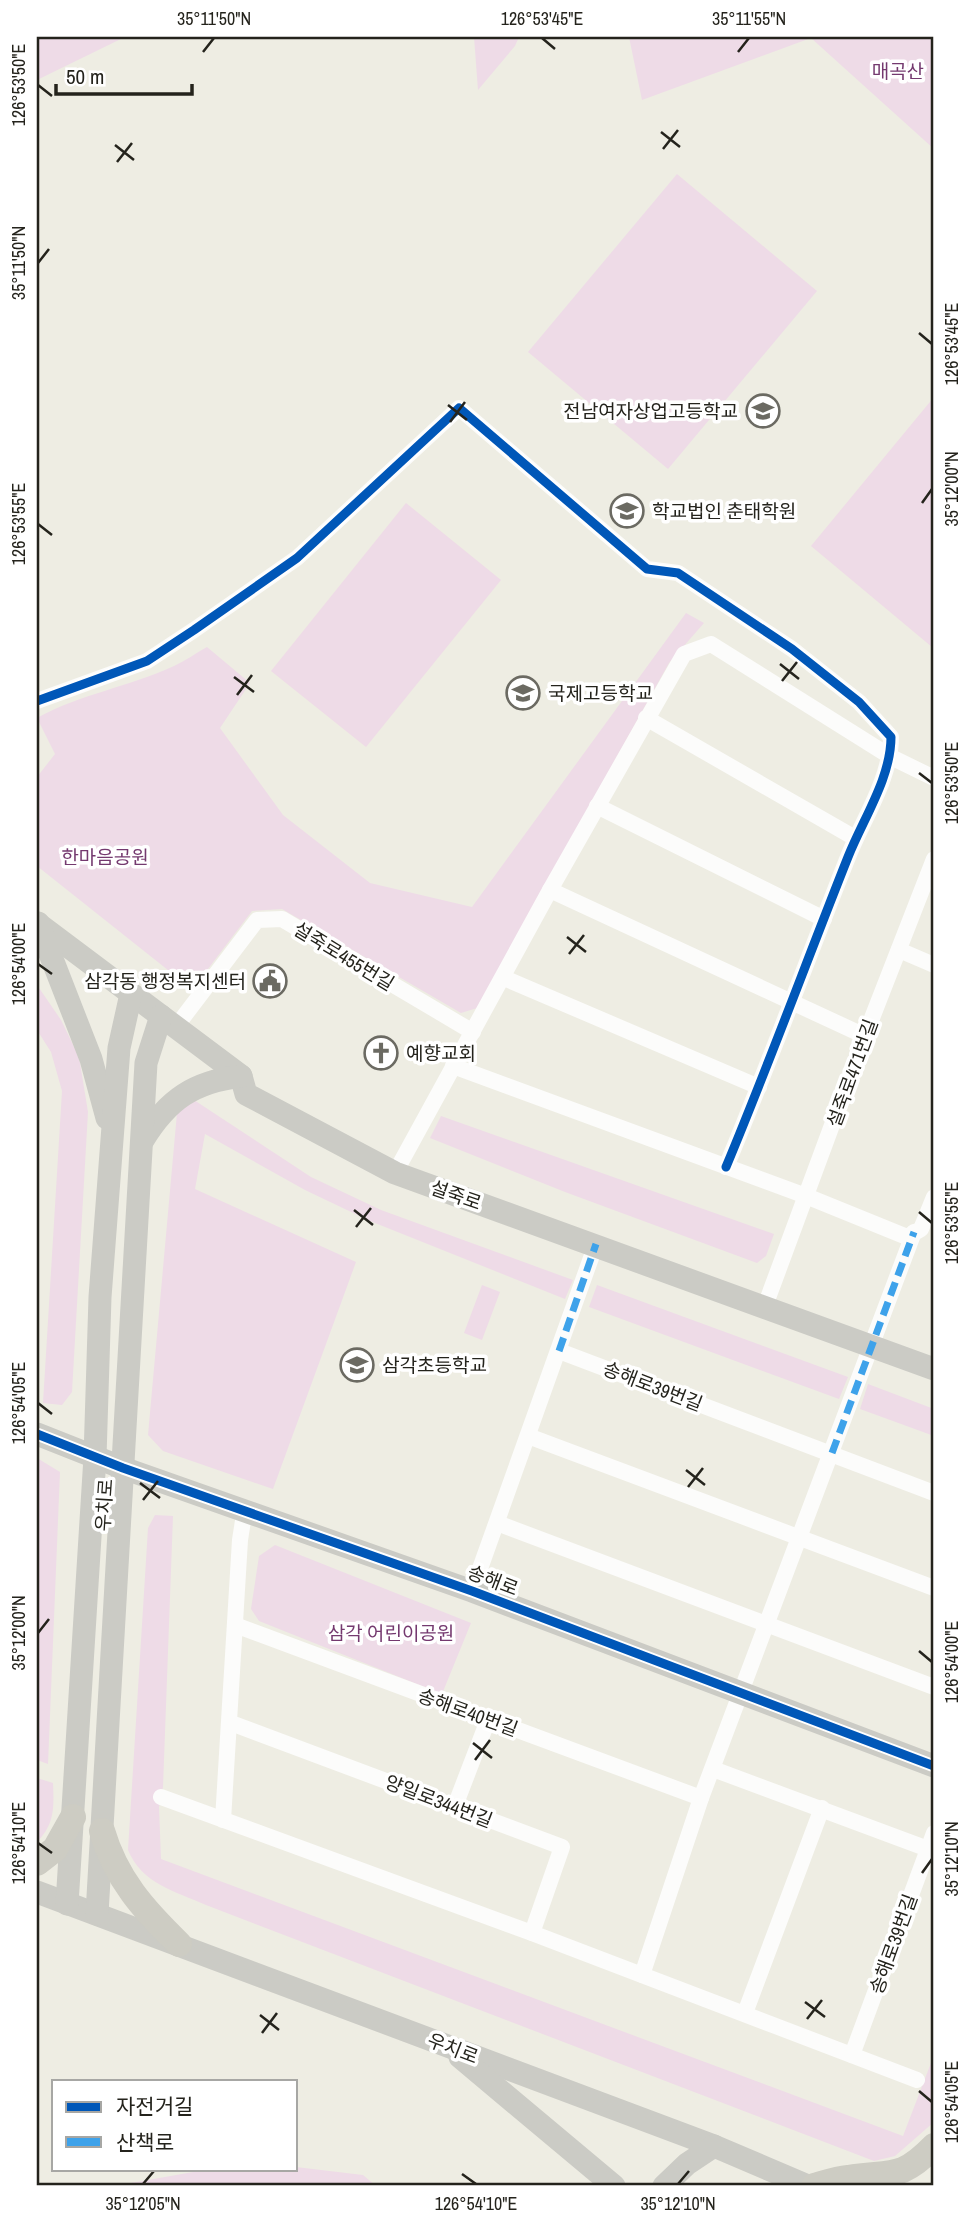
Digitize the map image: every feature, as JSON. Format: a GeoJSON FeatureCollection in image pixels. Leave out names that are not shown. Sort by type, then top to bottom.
{"type":"FeatureCollection","features":[{"type":"Feature","properties":{"kind":"main road"},"geometry":{"type":"LineString","coordinates":[[37,1863],[55,1849],[73,1817]]}},
{"type":"Feature","properties":{"kind":"main road"},"geometry":{"type":"LineString","coordinates":[[102,1831],[108,1854],[139,1905],[180,1944]]}},
{"type":"Feature","properties":{"kind":"main road"},"geometry":{"type":"LineString","coordinates":[[814,2186],[847,2178],[893,2175],[918,2163],[934,2146]]}},
{"type":"Feature","properties":{"kind":"street"},"geometry":{"type":"LineString","coordinates":[[37,701],[147,661],[194,630],[297,558],[459,408],[647,569],[678,573],[792,649],[859,702],[891,737],[891,757],[855,838],[793,1003],[726,1167]]}},
{"type":"Feature","properties":{"kind":"street"},"geometry":{"type":"LineString","coordinates":[[395,1173],[550,890],[684,654],[711,644],[891,757],[934,778]]}},
{"type":"Feature","properties":{"kind":"street"},"geometry":{"type":"LineString","coordinates":[[646,718],[855,838]]}},
{"type":"Feature","properties":{"kind":"street"},"geometry":{"type":"LineString","coordinates":[[597,806],[824,919]]}},
{"type":"Feature","properties":{"kind":"street","name":"설죽로471번길"},"geometry":{"type":"LineString","coordinates":[[765,1306],[934,859]]}},
{"type":"Feature","properties":{"kind":"street"},"geometry":{"type":"LineString","coordinates":[[550,890],[865,1036]]}},
{"type":"Feature","properties":{"kind":"street","name":"설죽로455번길"},"geometry":{"type":"LineString","coordinates":[[168,1022],[257,919],[282,919],[473,1032]]}},
{"type":"Feature","properties":{"kind":"street"},"geometry":{"type":"LineString","coordinates":[[37,923],[90,1059],[103,1100],[112,1144]]}},
{"type":"Feature","properties":{"kind":"street","name":"설죽로"},"geometry":{"type":"LineString","coordinates":[[37,923],[241,1076],[246,1094],[395,1173],[934,1369]]}},
{"type":"Feature","properties":{"kind":"street"},"geometry":{"type":"LineString","coordinates":[[899,950],[934,965]]}},
{"type":"Feature","properties":{"kind":"street"},"geometry":{"type":"LineString","coordinates":[[504,978],[759,1087]]}},
{"type":"Feature","properties":{"kind":"street","name":"우치로"},"geometry":{"type":"LineString","coordinates":[[67,1904],[95,1457],[100,1297],[119,1048],[131,994]]}},
{"type":"Feature","properties":{"kind":"street","name":"우치로"},"geometry":{"type":"LineString","coordinates":[[97,1914],[146,1063],[168,1022]]}},
{"type":"Feature","properties":{"kind":"street"},"geometry":{"type":"LineString","coordinates":[[453,1066],[806,1196],[907,1237],[921,1229],[934,1197]]}},
{"type":"Feature","properties":{"kind":"street"},"geometry":{"type":"LineString","coordinates":[[143,1140],[157,1117],[175,1098],[225,1078],[241,1076]]}},
{"type":"Feature","properties":{"kind":"street"},"geometry":{"type":"LineString","coordinates":[[642,1975],[701,1798],[802,1538],[914,1232]]}},
{"type":"Feature","properties":{"kind":"street"},"geometry":{"type":"LineString","coordinates":[[472,1591],[596,1244]]}},
{"type":"Feature","properties":{"kind":"street","name":"송해로39번길"},"geometry":{"type":"LineString","coordinates":[[559,1351],[934,1493]]}},
{"type":"Feature","properties":{"kind":"street","name":"송해로"},"geometry":{"type":"LineString","coordinates":[[37,1434],[124,1468],[245,1508],[472,1591],[934,1766]]}},
{"type":"Feature","properties":{"kind":"street"},"geometry":{"type":"LineString","coordinates":[[528,1436],[934,1587]]}},
{"type":"Feature","properties":{"kind":"street"},"geometry":{"type":"LineString","coordinates":[[223,1820],[245,1508]]}},
{"type":"Feature","properties":{"kind":"street"},"geometry":{"type":"LineString","coordinates":[[497,1523],[934,1687]]}},
{"type":"Feature","properties":{"kind":"street","name":"송해로40번길"},"geometry":{"type":"LineString","coordinates":[[235,1625],[701,1798]]}},
{"type":"Feature","properties":{"kind":"street"},"geometry":{"type":"LineString","coordinates":[[455,1807],[488,1720]]}},
{"type":"Feature","properties":{"kind":"street","name":"양일로344번길"},"geometry":{"type":"LineString","coordinates":[[231,1723],[562,1847],[532,1933]]}},
{"type":"Feature","properties":{"kind":"street"},"geometry":{"type":"LineString","coordinates":[[713,1769],[928,1849]]}},
{"type":"Feature","properties":{"kind":"street"},"geometry":{"type":"LineString","coordinates":[[161,1797],[532,1933],[916,2080]]}},
{"type":"Feature","properties":{"kind":"street"},"geometry":{"type":"LineString","coordinates":[[745,2013],[822,1808]]}},
{"type":"Feature","properties":{"kind":"street","name":"송해로39번길"},"geometry":{"type":"LineString","coordinates":[[852,2055],[934,1833]]}},
{"type":"Feature","properties":{"kind":"street","name":"우치로"},"geometry":{"type":"LineString","coordinates":[[37,1892],[714,2146],[808,2186]]}},
{"type":"Feature","properties":{"kind":"street"},"geometry":{"type":"LineString","coordinates":[[447,2046],[614,2186]]}},
{"type":"Feature","properties":{"kind":"street"},"geometry":{"type":"LineString","coordinates":[[664,2186],[687,2164],[714,2146]]}},
{"type":"Feature","properties":{"kind":"green space"},"geometry":{"type":"Polygon","coordinates":[[[37,37],[125,37],[37,80],[37,37]]]}},
{"type":"Feature","properties":{"kind":"green space"},"geometry":{"type":"Polygon","coordinates":[[[474,37],[519,37],[515,46],[478,90],[474,37]]]}},
{"type":"Feature","properties":{"kind":"green space","name":"매곡산"},"geometry":{"type":"Polygon","coordinates":[[[629,37],[934,37],[934,149],[811,38],[642,100],[629,37]]]}},
{"type":"Feature","properties":{"kind":"green space"},"geometry":{"type":"Polygon","coordinates":[[[677,174],[817,291],[668,469],[528,352],[677,174]]]}},
{"type":"Feature","properties":{"kind":"green space"},"geometry":{"type":"Polygon","coordinates":[[[934,397],[934,644],[932,647],[811,546],[934,397]]]}},
{"type":"Feature","properties":{"kind":"green space"},"geometry":{"type":"Polygon","coordinates":[[[406,503],[501,580],[366,747],[271,671],[406,503]]]}},
{"type":"Feature","properties":{"kind":"green space","name":"한마음공원"},"geometry":{"type":"Polygon","coordinates":[[[686,613],[704,623],[669,663],[477,1008],[461,1013],[282,909],[252,911],[198,982],[183,982],[37,866],[37,777],[55,754],[37,718],[70,703],[157,673],[207,647],[250,683],[220,728],[283,815],[370,883],[472,907],[686,613]]]}},
{"type":"Feature","properties":{"kind":"green space"},"geometry":{"type":"Polygon","coordinates":[[[37,985],[61,1020],[79,1057],[88,1112],[72,1392],[62,1405],[43,1403],[62,1091],[51,1052],[37,1030],[37,985]]]}},
{"type":"Feature","properties":{"kind":"green space"},"geometry":{"type":"Polygon","coordinates":[[[194,1100],[311,1177],[381,1210],[573,1280],[565,1299],[370,1221],[305,1190],[205,1134],[195,1189],[356,1262],[273,1489],[163,1451],[148,1435],[177,1113],[194,1100]]]}},
{"type":"Feature","properties":{"kind":"green space"},"geometry":{"type":"Polygon","coordinates":[[[441,1116],[774,1234],[766,1256],[757,1263],[565,1192],[430,1138],[441,1116]]]}},
{"type":"Feature","properties":{"kind":"green space"},"geometry":{"type":"Polygon","coordinates":[[[482,1285],[500,1292],[482,1340],[464,1333],[482,1285]]]}},
{"type":"Feature","properties":{"kind":"green space"},"geometry":{"type":"Polygon","coordinates":[[[597,1285],[848,1377],[839,1399],[589,1307],[597,1285]]]}},
{"type":"Feature","properties":{"kind":"green space"},"geometry":{"type":"Polygon","coordinates":[[[868,1384],[934,1409],[934,1436],[860,1409],[868,1384]]]}},
{"type":"Feature","properties":{"kind":"green space"},"geometry":{"type":"Polygon","coordinates":[[[37,1458],[60,1472],[48,1764],[37,1760],[37,1458]]]}},
{"type":"Feature","properties":{"kind":"green space"},"geometry":{"type":"Polygon","coordinates":[[[155,1515],[173,1516],[163,1787],[159,1807],[161,1859],[903,2136],[934,2055],[934,2122],[895,2156],[874,2161],[206,1905],[151,1879],[134,1862],[128,1850],[148,1528],[155,1515]]]}},
{"type":"Feature","properties":{"kind":"green space","name":"삼각 어린이공원"},"geometry":{"type":"Polygon","coordinates":[[[275,1545],[471,1623],[442,1694],[259,1621],[251,1609],[259,1556],[275,1545]]]}},
{"type":"Feature","properties":{"kind":"green space"},"geometry":{"type":"Polygon","coordinates":[[[37,1778],[53,1783],[53,1800],[50,1822],[37,1842],[37,1778]]]}},
{"type":"Feature","properties":{"kind":"green space"},"geometry":{"type":"Polygon","coordinates":[[[298,2167],[363,2175],[376,2186],[114,2186],[204,2170],[298,2170],[298,2167]]]}},
{"type":"Feature","properties":{"kind":"marked path"},"geometry":{"type":"LineString","coordinates":[[832,1453],[914,1232]]}},
{"type":"Feature","properties":{"kind":"marked path"},"geometry":{"type":"LineString","coordinates":[[559,1351],[596,1244]]}},
{"type":"Feature","properties":{"kind":"cycle path"},"geometry":{"type":"LineString","coordinates":[[37,701],[147,661],[194,630],[297,558],[459,408],[647,569],[678,573],[792,649],[859,702],[891,737],[890,752],[881,783],[848,857],[726,1167]]}},
{"type":"Feature","properties":{"kind":"cycle path"},"geometry":{"type":"LineString","coordinates":[[37,1434],[123,1468],[472,1591],[934,1766]]}},
{"type":"Feature","properties":{"kind":"place","name":"전남여자상업고등학교"},"geometry":{"type":"Point","coordinates":[763,411]}},
{"type":"Feature","properties":{"kind":"place","name":"학교법인 춘태학원"},"geometry":{"type":"Point","coordinates":[627,511]}},
{"type":"Feature","properties":{"kind":"place","name":"국제고등학교"},"geometry":{"type":"Point","coordinates":[523,693]}},
{"type":"Feature","properties":{"kind":"place","name":"삼각동 행정복지센터"},"geometry":{"type":"Point","coordinates":[270,981]}},
{"type":"Feature","properties":{"kind":"place","name":"예향교회"},"geometry":{"type":"Point","coordinates":[381,1053]}},
{"type":"Feature","properties":{"kind":"place","name":"삼각초등학교"},"geometry":{"type":"Point","coordinates":[357,1365]}}]}
